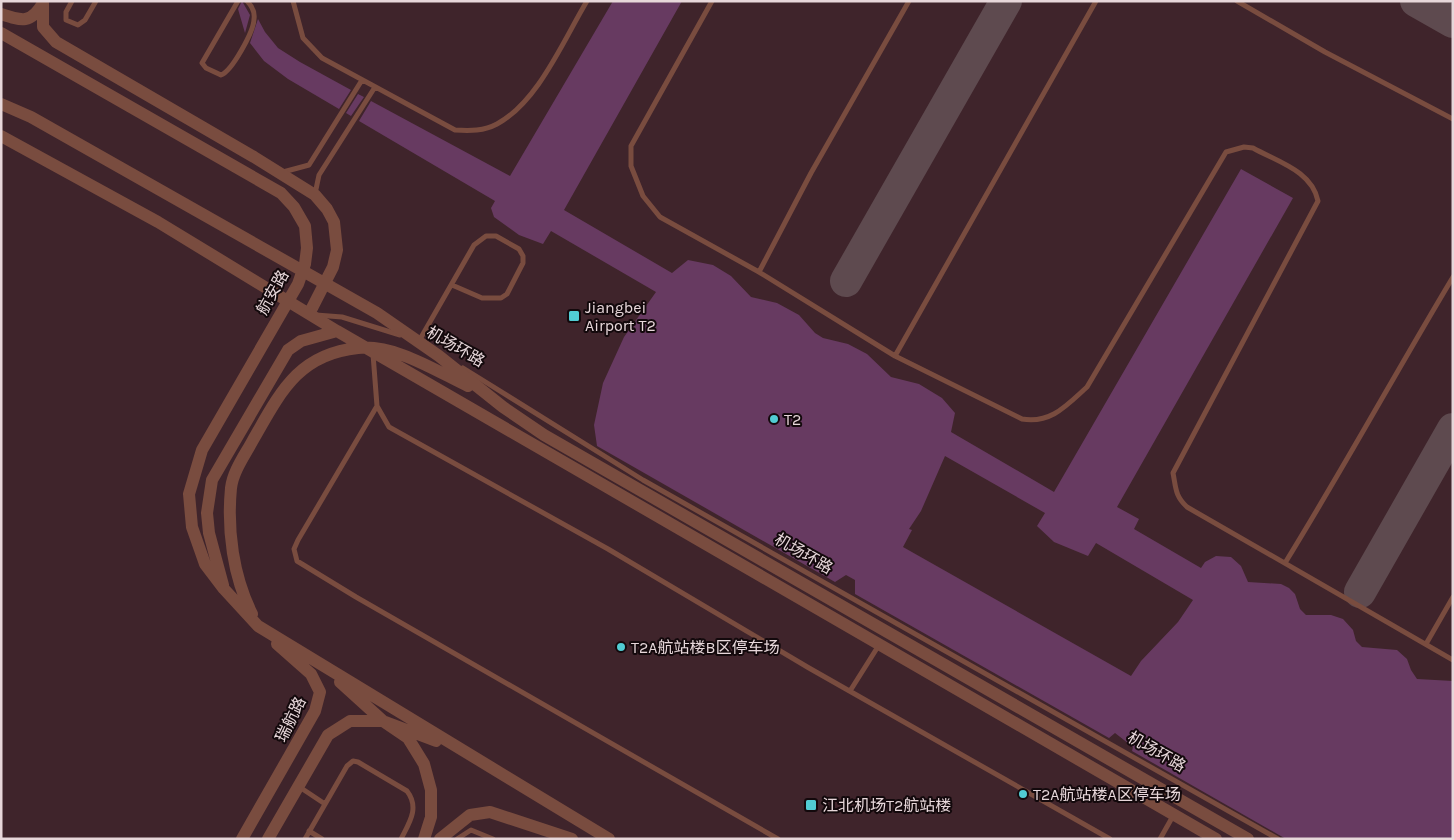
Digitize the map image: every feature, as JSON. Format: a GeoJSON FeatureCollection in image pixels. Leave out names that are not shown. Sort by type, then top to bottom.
{"type":"FeatureCollection","features":[{"type":"Feature","properties":{"kind":"street"},"geometry":{"type":"LineString","coordinates":[[1,14],[14,18],[29,19],[36,14],[44,2]]}},
{"type":"Feature","properties":{"kind":"street"},"geometry":{"type":"LineString","coordinates":[[44,2],[43,27],[56,42],[280,173],[315,195],[327,209],[334,222],[337,250],[333,267],[309,314]]}},
{"type":"Feature","properties":{"kind":"street","name":"航安路"},"geometry":{"type":"LineString","coordinates":[[1,33],[281,193],[294,207],[305,226],[307,248],[298,284],[202,450],[188,494],[192,527],[205,564],[224,590]]}},
{"type":"Feature","properties":{"kind":"street"},"geometry":{"type":"LineString","coordinates":[[1,104],[30,117],[377,313],[439,356],[488,396]]}},
{"type":"Feature","properties":{"kind":"street","name":"机场环路"},"geometry":{"type":"LineString","coordinates":[[1,136],[158,222],[373,352],[1216,839]]}},
{"type":"Feature","properties":{"kind":"street"},"geometry":{"type":"LineString","coordinates":[[337,331],[301,341],[288,350],[212,480],[207,512],[209,533],[224,590],[258,626],[609,839]]}},
{"type":"Feature","properties":{"kind":"street"},"geometry":{"type":"LineString","coordinates":[[258,626],[244,598],[234,563],[230,509],[231,486],[238,467],[282,389],[297,373],[317,359],[342,350],[360,348],[385,351],[408,358],[488,396]]}},
{"type":"Feature","properties":{"kind":"street","name":"机场环路"},"geometry":{"type":"LineString","coordinates":[[488,396],[544,435],[1248,839]]}},
{"type":"Feature","properties":{"kind":"street","name":"瑞航路"},"geometry":{"type":"LineString","coordinates":[[242,839],[315,711],[320,692],[311,674],[258,626]]}},
{"type":"Feature","properties":{"kind":"street"},"geometry":{"type":"LineString","coordinates":[[318,662],[383,721],[408,738],[424,764],[431,790],[431,817],[424,839]]}},
{"type":"Feature","properties":{"kind":"street"},"geometry":{"type":"LineString","coordinates":[[268,839],[328,735],[350,721],[383,721],[464,751]]}},
{"type":"Feature","properties":{"kind":"street"},"geometry":{"type":"LineString","coordinates":[[440,839],[470,815],[490,812],[572,839]]}},
{"type":"Feature","properties":{"kind":"lane"},"geometry":{"type":"LineString","coordinates":[[72,1],[66,12],[66,20],[78,25],[85,20],[96,1]]}},
{"type":"Feature","properties":{"kind":"lane"},"geometry":{"type":"LineString","coordinates":[[238,1],[202,63],[206,68],[221,76],[231,68],[253,26],[254,14],[248,1]]}},
{"type":"Feature","properties":{"kind":"lane"},"geometry":{"type":"LineString","coordinates":[[293,1],[303,38],[322,58],[456,130],[475,131],[497,124],[530,97],[586,1]]}},
{"type":"Feature","properties":{"kind":"lane"},"geometry":{"type":"LineString","coordinates":[[712,1],[631,146],[632,166],[643,196],[660,217],[759,272],[895,356],[1022,419],[1035,421],[1048,418],[1063,410],[1087,388],[1226,152],[1244,147],[1253,148],[1307,177],[1316,188],[1318,201],[1174,473],[1175,492],[1178,499],[1187,507],[1453,660]]}},
{"type":"Feature","properties":{"kind":"lane"},"geometry":{"type":"LineString","coordinates":[[759,272],[811,173],[909,1]]}},
{"type":"Feature","properties":{"kind":"lane"},"geometry":{"type":"LineString","coordinates":[[895,356],[1096,1]]}},
{"type":"Feature","properties":{"kind":"lane"},"geometry":{"type":"LineString","coordinates":[[1237,1],[1325,52],[1453,119]]}},
{"type":"Feature","properties":{"kind":"lane"},"geometry":{"type":"LineString","coordinates":[[280,173],[309,165],[362,80]]}},
{"type":"Feature","properties":{"kind":"lane"},"geometry":{"type":"LineString","coordinates":[[315,195],[318,175],[376,87]]}},
{"type":"Feature","properties":{"kind":"lane"},"geometry":{"type":"LineString","coordinates":[[418,341],[474,245],[486,236],[496,236],[519,249],[523,256],[523,263],[516,278],[507,294],[500,298],[482,298],[452,285]]}},
{"type":"Feature","properties":{"kind":"lane"},"geometry":{"type":"LineString","coordinates":[[1285,563],[1344,468],[1393,377],[1453,277]]}},
{"type":"Feature","properties":{"kind":"lane","name":"机场环路"},"geometry":{"type":"LineString","coordinates":[[309,314],[351,320],[418,341],[566,430],[643,480],[1278,839]]}},
{"type":"Feature","properties":{"kind":"lane"},"geometry":{"type":"LineString","coordinates":[[373,352],[377,406],[389,427],[608,549],[850,691],[1101,836],[1110,839]]}},
{"type":"Feature","properties":{"kind":"lane"},"geometry":{"type":"LineString","coordinates":[[377,406],[298,540],[294,549],[297,561],[356,597],[778,839]]}},
{"type":"Feature","properties":{"kind":"lane"},"geometry":{"type":"LineString","coordinates":[[1426,644],[1453,597]]}},
{"type":"Feature","properties":{"kind":"lane"},"geometry":{"type":"LineString","coordinates":[[850,691],[880,644]]}},
{"type":"Feature","properties":{"kind":"lane"},"geometry":{"type":"LineString","coordinates":[[305,839],[347,766],[353,761],[358,762],[407,791],[412,797],[414,810],[412,819],[401,839]]}},
{"type":"Feature","properties":{"kind":"lane"},"geometry":{"type":"LineString","coordinates":[[298,786],[325,804]]}},
{"type":"Feature","properties":{"kind":"lane"},"geometry":{"type":"LineString","coordinates":[[1160,839],[1174,814]]}},
{"type":"Feature","properties":{"kind":"lane"},"geometry":{"type":"LineString","coordinates":[[457,839],[471,830],[493,839]]}},
{"type":"Feature","properties":{"kind":"lane"},"geometry":{"type":"LineString","coordinates":[[309,831],[322,839]]}},
{"type":"Feature","properties":{"kind":"shaded area"},"geometry":{"type":"Polygon","coordinates":[[[1,1],[1453,1],[1453,839],[1,839],[1,1]]]}},
{"type":"Feature","properties":{"kind":"building"},"geometry":{"type":"Polygon","coordinates":[[[242,1],[250,15],[245,33],[238,9],[242,1]]]}},
{"type":"Feature","properties":{"kind":"building","name":"T2"},"geometry":{"type":"Polygon","coordinates":[[[613,1],[682,1],[564,210],[672,273],[688,260],[713,265],[731,276],[751,297],[777,303],[799,315],[815,333],[823,338],[848,344],[867,354],[891,377],[919,384],[942,398],[955,413],[951,432],[1054,492],[1241,169],[1293,198],[1117,507],[1139,519],[1134,529],[1201,568],[1205,562],[1216,556],[1231,557],[1241,566],[1248,582],[1281,584],[1289,588],[1295,594],[1300,609],[1306,615],[1331,615],[1343,619],[1353,630],[1356,641],[1362,647],[1397,650],[1407,659],[1417,679],[1453,681],[1453,839],[1286,839],[1132,751],[1133,747],[1115,733],[1109,738],[855,594],[855,580],[846,575],[835,582],[597,446],[594,425],[603,383],[624,337],[656,292],[551,231],[543,244],[519,235],[494,217],[491,208],[495,201],[359,121],[371,101],[510,176],[613,1]],[[945,456],[921,511],[909,529],[912,530],[903,547],[1131,676],[1141,661],[1178,622],[1193,600],[1096,543],[1088,556],[1054,542],[1037,526],[1045,513],[945,456]]]}},
{"type":"Feature","properties":{"kind":"building"},"geometry":{"type":"Polygon","coordinates":[[[258,19],[265,32],[278,48],[351,90],[339,109],[288,79],[264,61],[250,43],[258,19]]]}},
{"type":"Feature","properties":{"kind":"building"},"geometry":{"type":"Polygon","coordinates":[[[358,94],[364,97],[351,116],[346,113],[358,94]]]}},
{"type":"Feature","properties":{"kind":"taxiway"},"geometry":{"type":"LineString","coordinates":[[846,281],[1006,1]]}},
{"type":"Feature","properties":{"kind":"taxiway"},"geometry":{"type":"LineString","coordinates":[[1416,1],[1453,22]]}},
{"type":"Feature","properties":{"kind":"taxiway"},"geometry":{"type":"LineString","coordinates":[[1360,592],[1453,429]]}},
{"type":"Feature","properties":{"kind":"place","name":"Jiangbei Airport T2"},"geometry":{"type":"Point","coordinates":[574,316]}},
{"type":"Feature","properties":{"kind":"place","name":"T2"},"geometry":{"type":"Point","coordinates":[774,419]}},
{"type":"Feature","properties":{"kind":"place","name":"T2A航站楼B区停车场"},"geometry":{"type":"Point","coordinates":[621,647]}},
{"type":"Feature","properties":{"kind":"place","name":"T2A航站楼A区停车场"},"geometry":{"type":"Point","coordinates":[1023,794]}},
{"type":"Feature","properties":{"kind":"place","name":"江北机场T2航站楼"},"geometry":{"type":"Point","coordinates":[811,805]}}]}
